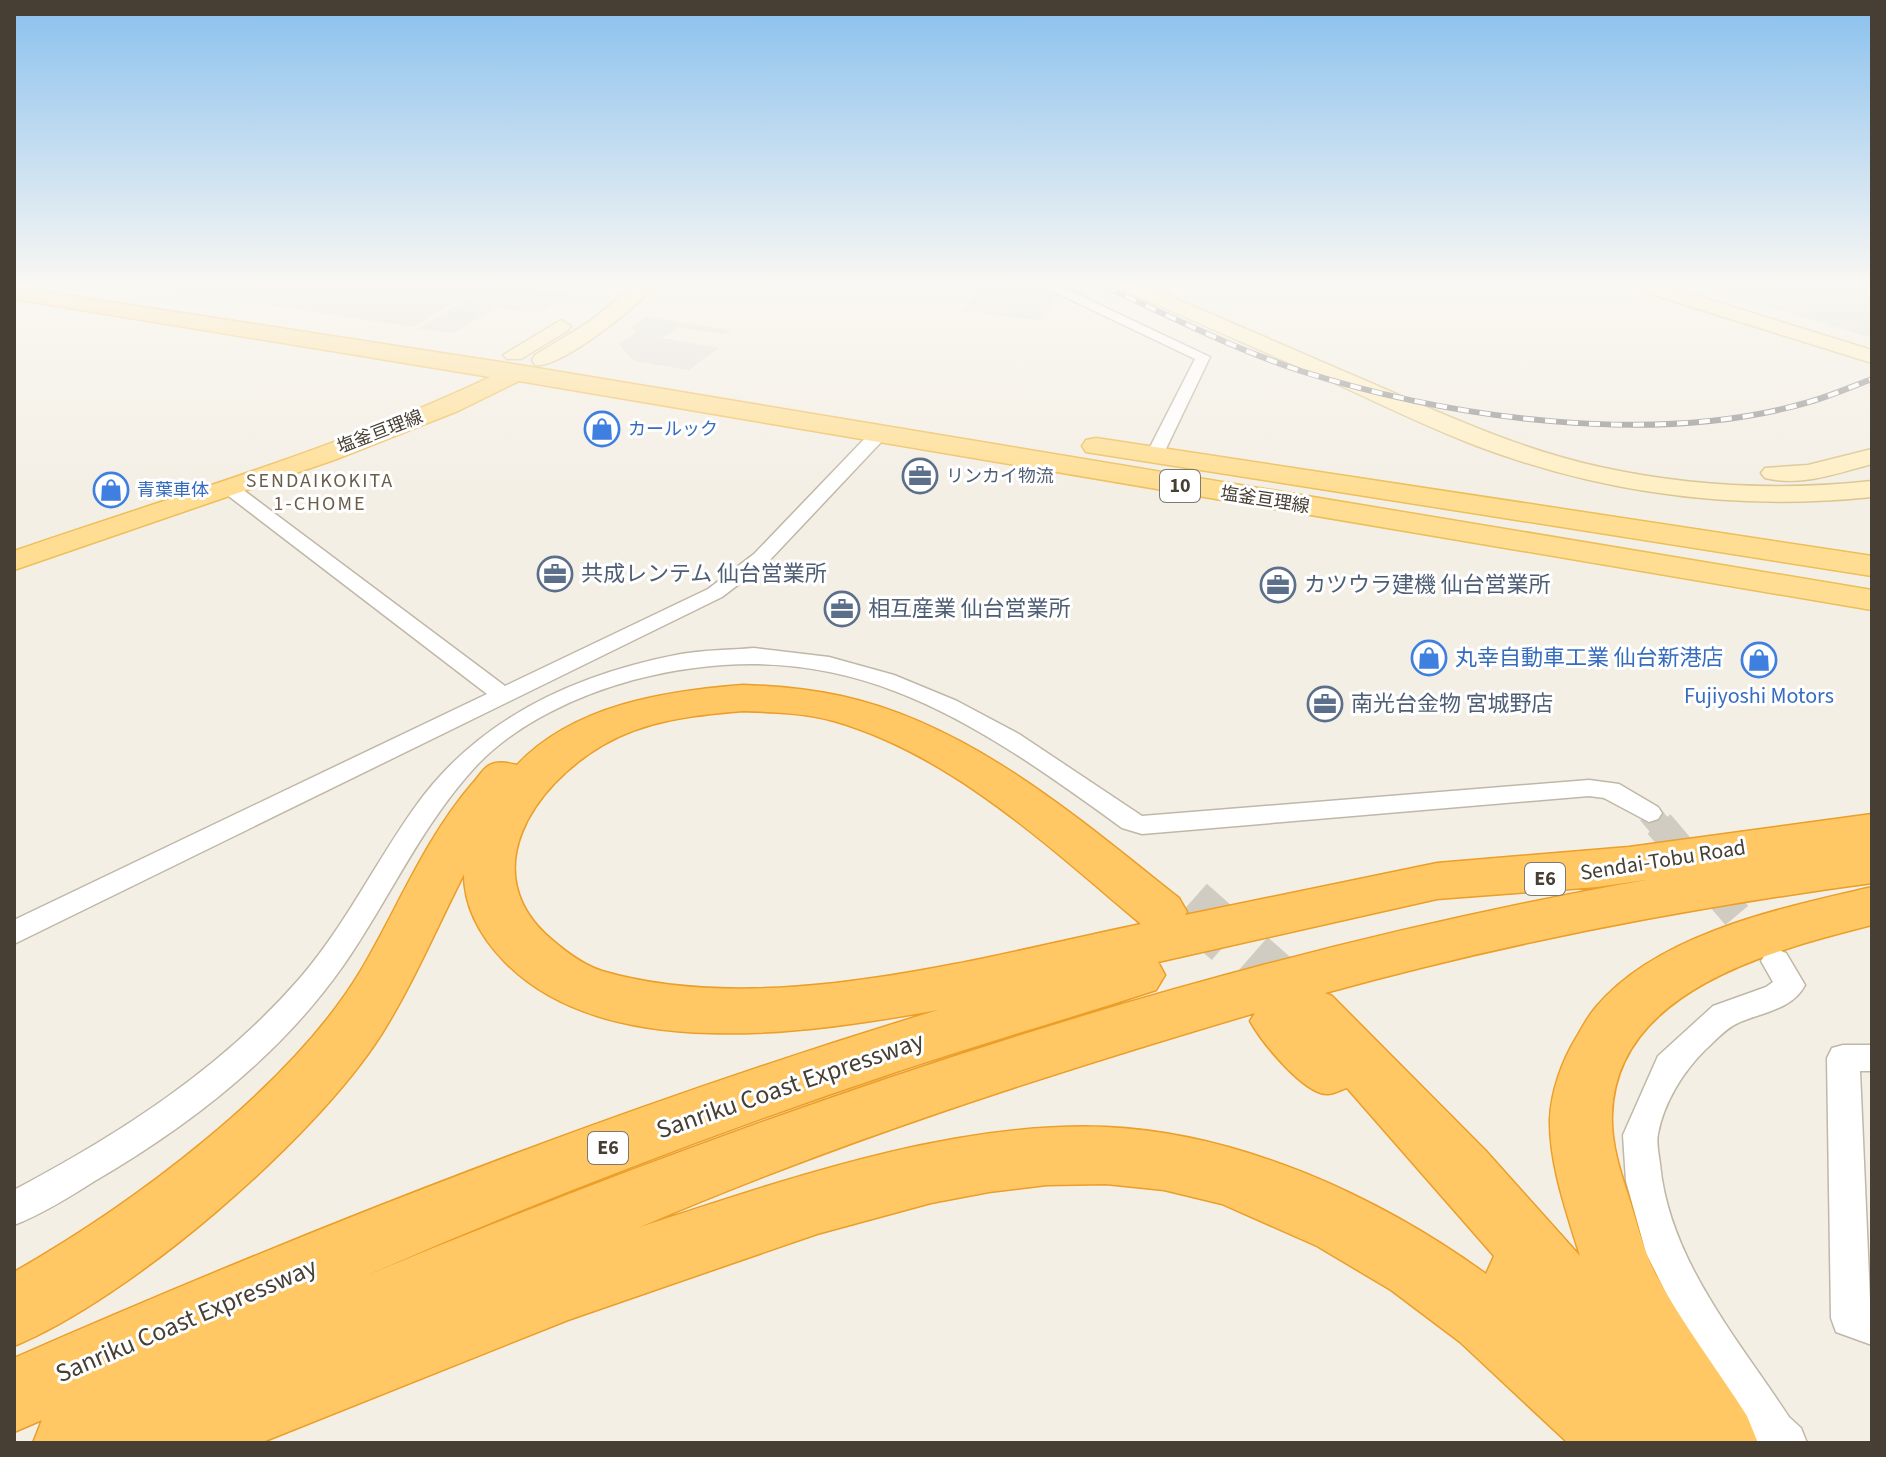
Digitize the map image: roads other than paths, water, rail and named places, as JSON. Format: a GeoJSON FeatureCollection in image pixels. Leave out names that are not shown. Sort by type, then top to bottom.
{"type":"FeatureCollection","features":[{"type":"Feature","properties":{"kind":"highway"},"geometry":{"type":"LineString","coordinates":[[14,1311],[131,1236],[205,1179],[309,1081],[359,1021],[393,966],[467,825],[519,761],[550,737],[618,704],[692,685],[765,681],[815,686],[888,707],[934,727],[1074,815],[1237,965],[1429,1134],[1514,1229],[1641,1387],[1692,1443]]}},
{"type":"Feature","properties":{"kind":"highway"},"geometry":{"type":"LineString","coordinates":[[1627,864],[1437,881],[957,985],[870,999],[737,1012],[630,1000],[590,990],[556,973],[525,950],[502,923],[491,892],[489,860],[497,830],[511,804],[533,777],[559,754],[598,730],[629,716],[694,700],[726,697],[803,700],[845,710],[889,727],[976,773],[1043,819],[1237,965],[1410,1156],[1538,1306],[1631,1443]]}},
{"type":"Feature","properties":{"kind":"highway","name":"Sendai-Tobu Road"},"geometry":{"type":"LineString","coordinates":[[1237,965],[1456,895],[1627,864],[1872,831]]}},
{"type":"Feature","properties":{"kind":"highway","name":"Sendai-Tobu Road"},"geometry":{"type":"LineString","coordinates":[[1237,965],[1490,931],[1644,900],[1872,865]]}},
{"type":"Feature","properties":{"kind":"highway"},"geometry":{"type":"LineString","coordinates":[[1720,1443],[1632,1299],[1608,1237],[1586,1162],[1581,1112],[1591,1068],[1607,1033],[1638,1000],[1677,973],[1723,950],[1791,925],[1872,906]]}},
{"type":"Feature","properties":{"kind":"highway","name":"Sanriku Coast Expressway"},"geometry":{"type":"LineString","coordinates":[[14,1395],[197,1314],[488,1193],[735,1101],[977,1022],[1237,965]]}},
{"type":"Feature","properties":{"kind":"highway","name":"E6"},"geometry":{"type":"LineString","coordinates":[[71,1443],[202,1381],[489,1258],[755,1150],[1008,1064],[1237,965]]}},
{"type":"Feature","properties":{"kind":"highway"},"geometry":{"type":"LineString","coordinates":[[172,1443],[512,1306],[659,1252],[800,1209],[959,1166],[1089,1154],[1153,1160],[1219,1174],[1283,1197],[1354,1230],[1428,1276],[1517,1342],[1622,1443]]}},
{"type":"Feature","properties":{"kind":"main road"},"geometry":{"type":"LineString","coordinates":[[426,355],[506,367]]}},
{"type":"Feature","properties":{"kind":"main road"},"geometry":{"type":"LineString","coordinates":[[439,355],[506,367]]}},
{"type":"Feature","properties":{"kind":"main road","name":"塩釜亘理線"},"geometry":{"type":"LineString","coordinates":[[14,543],[352,431],[506,367],[543,360],[1872,566]]}},
{"type":"Feature","properties":{"kind":"main road","name":"塩釜亘理線"},"geometry":{"type":"LineString","coordinates":[[14,561],[399,425],[506,367],[877,436],[1872,600]]}},
{"type":"Feature","properties":{"kind":"street"},"geometry":{"type":"LineString","coordinates":[[506,367],[522,355]]}},
{"type":"Feature","properties":{"kind":"street"},"geometry":{"type":"LineString","coordinates":[[543,360],[551,355]]}},
{"type":"Feature","properties":{"kind":"street"},"geometry":{"type":"LineString","coordinates":[[1155,455],[1203,357],[1199,355]]}},
{"type":"Feature","properties":{"kind":"street"},"geometry":{"type":"LineString","coordinates":[[1289,355],[1456,428],[1552,463],[1656,486],[1731,494],[1838,494],[1872,489]]}},
{"type":"Feature","properties":{"kind":"street"},"geometry":{"type":"LineString","coordinates":[[1333,355],[1472,414],[1574,451],[1664,468],[1734,474],[1808,473],[1872,456]]}},
{"type":"Feature","properties":{"kind":"street"},"geometry":{"type":"LineString","coordinates":[[14,933],[715,593],[761,558],[877,436]]}},
{"type":"Feature","properties":{"kind":"street"},"geometry":{"type":"LineString","coordinates":[[228,487],[504,696]]}},
{"type":"Feature","properties":{"kind":"street"},"geometry":{"type":"LineString","coordinates":[[14,1208],[72,1178],[187,1101],[278,1021],[312,984],[436,796],[472,756],[543,706],[626,674],[660,665],[732,655],[819,662],[871,674],[963,711],[1053,766],[1131,822],[1142,825],[1589,788],[1610,790],[1649,813]]}},
{"type":"Feature","properties":{"kind":"street"},"geometry":{"type":"LineString","coordinates":[[1776,961],[1790,985],[1777,996],[1724,1015],[1687,1047],[1669,1066],[1640,1135],[1644,1181],[1659,1241],[1685,1292],[1774,1432],[1786,1443]]}},
{"type":"Feature","properties":{"kind":"street"},"geometry":{"type":"LineString","coordinates":[[1872,1058],[1843,1058],[1850,1318],[1872,1326]]}},
{"type":"Feature","properties":{"kind":"tunnel"},"geometry":{"type":"LineString","coordinates":[[1649,813],[1660,826]]}},
{"type":"Feature","properties":{"kind":"tunnel"},"geometry":{"type":"LineString","coordinates":[[1659,824],[1762,945]]}},
{"type":"Feature","properties":{"kind":"tunnel"},"geometry":{"type":"LineString","coordinates":[[1189,904],[1305,1006]]}},
{"type":"Feature","properties":{"kind":"railway"},"geometry":{"type":"LineString","coordinates":[[1259,355],[1360,388],[1422,402],[1487,414],[1621,425],[1686,423],[1749,416],[1809,402],[1872,379]]}},
{"type":"Feature","properties":{"kind":"place","name":"カールック"},"geometry":{"type":"Point","coordinates":[602,429]}},
{"type":"Feature","properties":{"kind":"place","name":"リンカイ物流"},"geometry":{"type":"Point","coordinates":[920,476]}},
{"type":"Feature","properties":{"kind":"place","name":"青葉車体"},"geometry":{"type":"Point","coordinates":[111,490]}},
{"type":"Feature","properties":{"kind":"place","name":"共成レンテム 仙台営業所"},"geometry":{"type":"Point","coordinates":[555,574]}},
{"type":"Feature","properties":{"kind":"place","name":"カツウラ建機 仙台営業所"},"geometry":{"type":"Point","coordinates":[1278,585]}},
{"type":"Feature","properties":{"kind":"place","name":"相互産業 仙台営業所"},"geometry":{"type":"Point","coordinates":[842,609]}},
{"type":"Feature","properties":{"kind":"place","name":"丸幸自動車工業 仙台新港店"},"geometry":{"type":"Point","coordinates":[1429,658]}},
{"type":"Feature","properties":{"kind":"place","name":"Fujiyoshi Motors"},"geometry":{"type":"Point","coordinates":[1759,660]}},
{"type":"Feature","properties":{"kind":"place","name":"南光台金物 宮城野店"},"geometry":{"type":"Point","coordinates":[1325,704]}},
{"type":"Feature","properties":{"kind":"district","name":"SENDAIKOKITA 1-CHOME"},"geometry":{"type":"Point","coordinates":[320,492]}}]}
